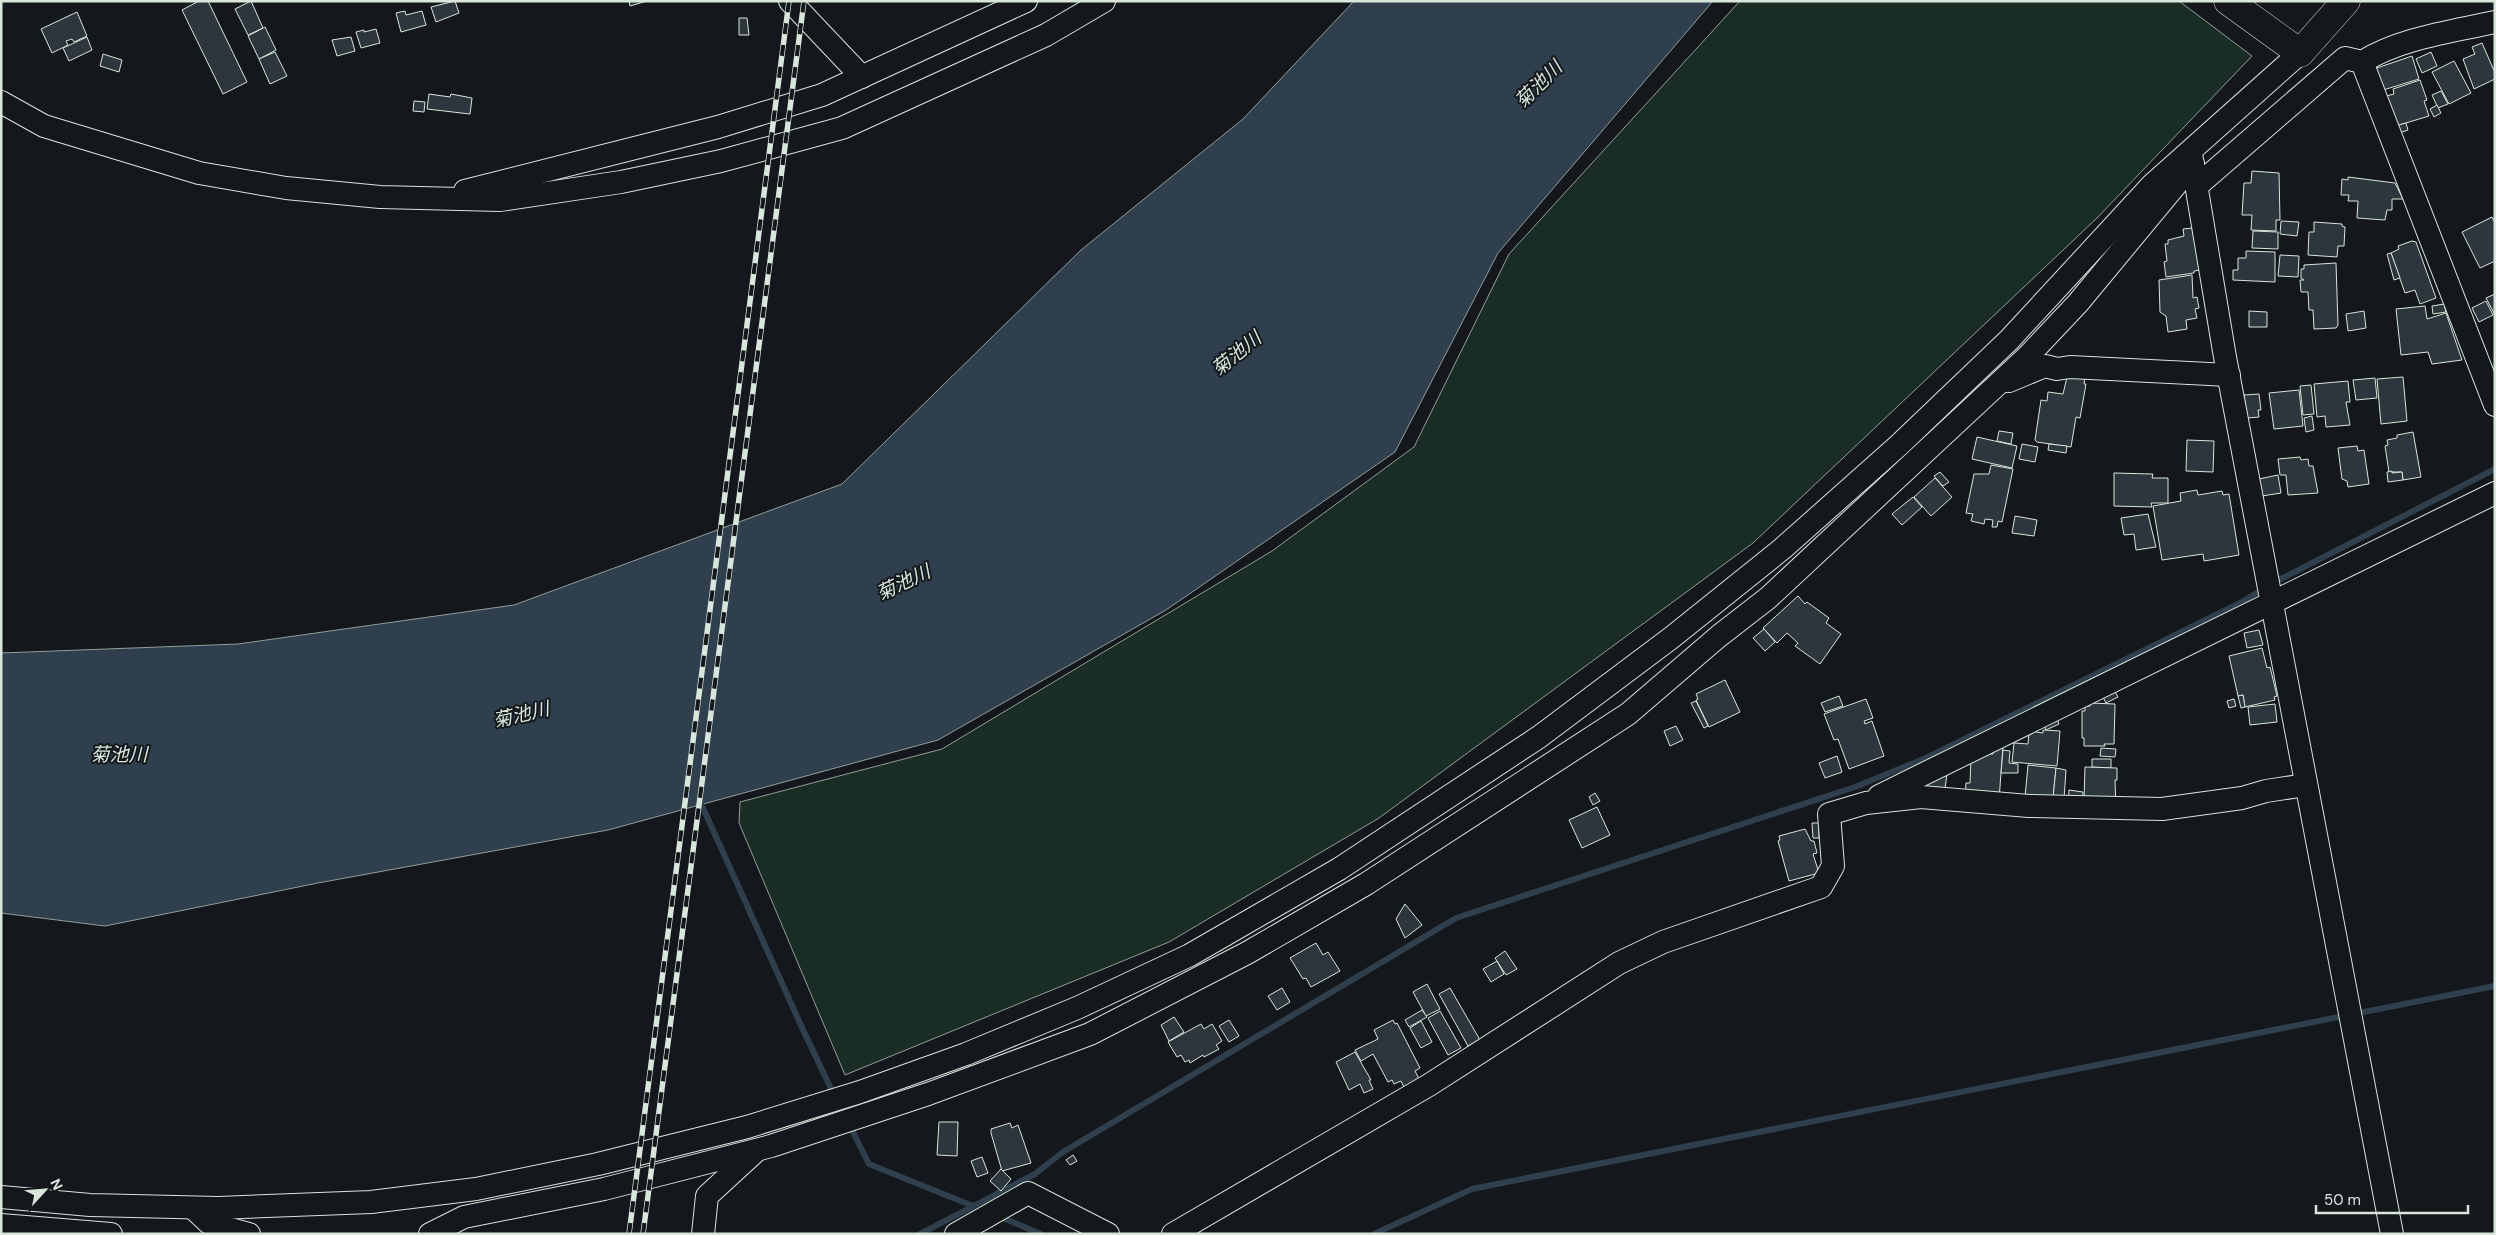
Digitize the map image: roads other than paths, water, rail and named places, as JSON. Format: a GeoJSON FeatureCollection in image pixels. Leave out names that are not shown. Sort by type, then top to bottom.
{"type":"FeatureCollection","features":[{"type":"Feature","properties":{"kind":"main road"},"geometry":{"type":"LineString","coordinates":[[2228,1],[2300,52],[2346,1]]}},
{"type":"Feature","properties":{"kind":"street"},"geometry":{"type":"LineString","coordinates":[[790,1],[862,77]]}},
{"type":"Feature","properties":{"kind":"street"},"geometry":{"type":"LineString","coordinates":[[436,198],[718,127],[822,95],[1026,1]]}},
{"type":"Feature","properties":{"kind":"street"},"geometry":{"type":"LineString","coordinates":[[1,102],[44,126],[199,173],[286,188],[380,197],[500,200],[621,182],[721,161],[842,128],[1046,35],[1104,1]]}},
{"type":"Feature","properties":{"kind":"street"},"geometry":{"type":"LineString","coordinates":[[1,1197],[90,1206],[193,1208],[372,1202],[476,1189],[598,1164],[747,1127],[860,1092],[966,1054],[1077,1008],[1190,955],[1340,869],[1539,737],[1655,650],[1782,549],[1968,380],[2023,326],[2152,185],[2194,167],[2345,58],[2362,62],[2381,50],[2410,41],[2495,22]]}},
{"type":"Feature","properties":{"kind":"street"},"geometry":{"type":"LineString","coordinates":[[430,1234],[464,1217],[604,1189],[759,1149],[928,1094],[1090,1034],[1247,953],[1366,884],[1628,714],[1719,636],[1768,598],[1998,385],[2078,303],[2194,167],[2300,52]]}},
{"type":"Feature","properties":{"kind":"street"},"geometry":{"type":"LineString","coordinates":[[2362,62],[2495,405]]}},
{"type":"Feature","properties":{"kind":"street"},"geometry":{"type":"LineString","coordinates":[[2194,167],[2229,375],[2392,1234]]}},
{"type":"Feature","properties":{"kind":"street"},"geometry":{"type":"LineString","coordinates":[[1998,385],[2046,366],[2229,375]]}},
{"type":"Feature","properties":{"kind":"street"},"geometry":{"type":"LineString","coordinates":[[1866,803],[2495,493]]}},
{"type":"Feature","properties":{"kind":"street"},"geometry":{"type":"LineString","coordinates":[[1173,1234],[1429,1085],[1619,963],[1663,942],[1821,887],[1833,866],[1828,814],[1866,803],[1921,797],[2029,806],[2162,809],[2242,798],[2266,791],[2306,785]]}},
{"type":"Feature","properties":{"kind":"street"},"geometry":{"type":"LineString","coordinates":[[703,1234],[707,1196],[759,1149]]}},
{"type":"Feature","properties":{"kind":"street"},"geometry":{"type":"LineString","coordinates":[[956,1234],[1028,1193],[1108,1234]]}},
{"type":"Feature","properties":{"kind":"street"},"geometry":{"type":"LineString","coordinates":[[193,1208],[209,1223],[249,1234]]}},
{"type":"Feature","properties":{"kind":"street"},"geometry":{"type":"LineString","coordinates":[[1,1225],[111,1234]]}},
{"type":"Feature","properties":{"kind":"water","name":"菊池川"},"geometry":{"type":"Polygon","coordinates":[[[1354,1],[1713,1],[1498,253],[1395,452],[1166,610],[938,740],[608,830],[318,883],[105,926],[1,913],[1,653],[238,644],[514,605],[842,484],[1081,250],[1243,119],[1354,1]]]}},
{"type":"Feature","properties":{"kind":"waterway"},"geometry":{"type":"LineString","coordinates":[[2273,583],[2495,469]]}},
{"type":"Feature","properties":{"kind":"waterway"},"geometry":{"type":"LineString","coordinates":[[920,1234],[1035,1174],[1063,1152],[1456,918],[1855,787],[1926,758],[2240,603],[2265,588]]}},
{"type":"Feature","properties":{"kind":"waterway"},"geometry":{"type":"LineString","coordinates":[[699,799],[835,1097]]}},
{"type":"Feature","properties":{"kind":"waterway"},"geometry":{"type":"LineString","coordinates":[[1374,1234],[1472,1189],[2495,986]]}},
{"type":"Feature","properties":{"kind":"waterway"},"geometry":{"type":"LineString","coordinates":[[849,1124],[869,1164],[973,1206]]}},
{"type":"Feature","properties":{"kind":"waterway"},"geometry":{"type":"LineString","coordinates":[[998,1216],[1041,1234]]}},
{"type":"Feature","properties":{"kind":"railway"},"geometry":{"type":"LineString","coordinates":[[629,1234],[789,1]]}},
{"type":"Feature","properties":{"kind":"railway"},"geometry":{"type":"LineString","coordinates":[[643,1234],[804,1]]}}]}
